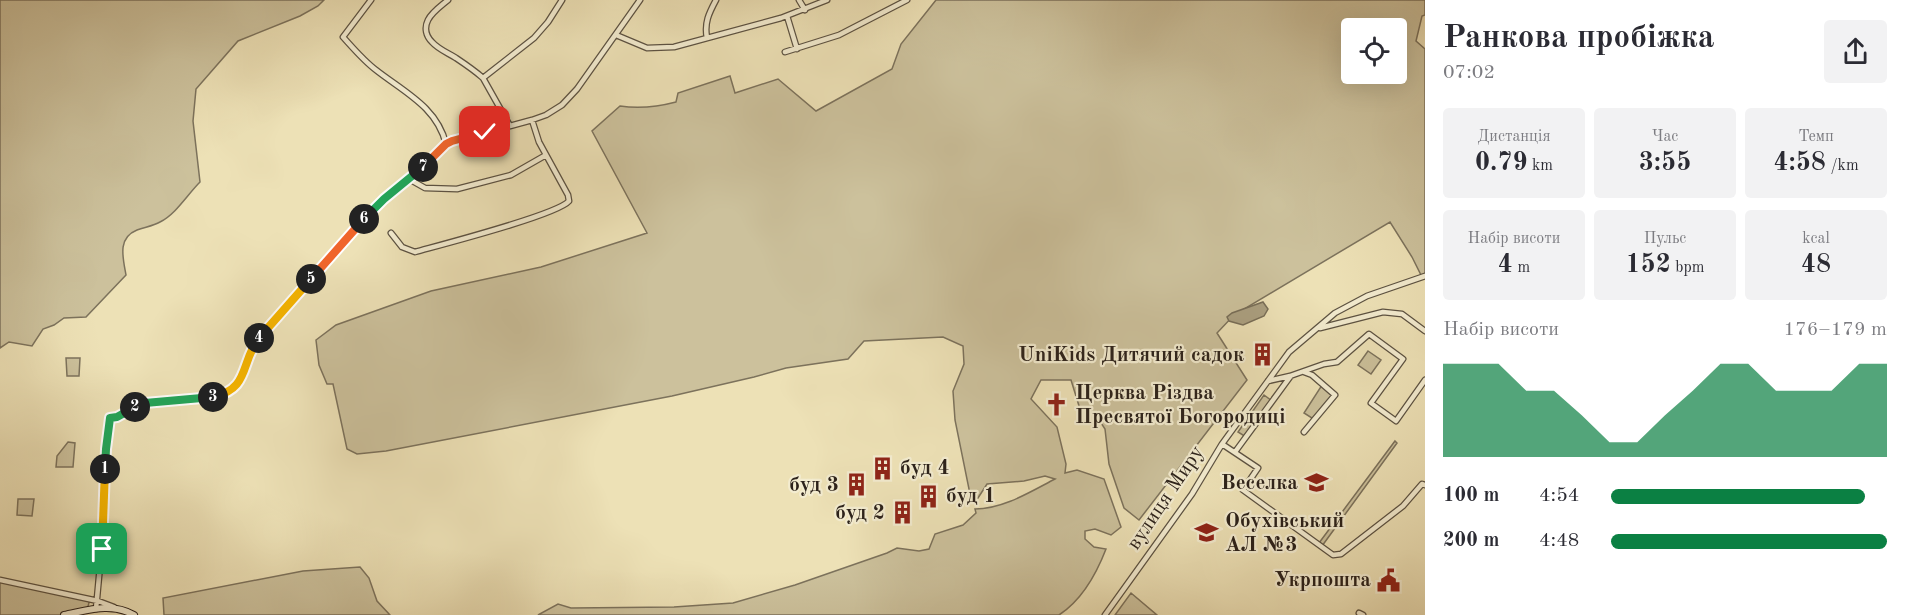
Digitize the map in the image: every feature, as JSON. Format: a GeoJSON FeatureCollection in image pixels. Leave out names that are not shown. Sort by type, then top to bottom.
{"type":"FeatureCollection","features":[{"type":"Feature","properties":{"kind":"main road"},"geometry":{"type":"LineString","coordinates":[[64,615],[115,607],[134,615]]}},
{"type":"Feature","properties":{"kind":"street"},"geometry":{"type":"LineString","coordinates":[[371,0],[343,37],[374,68],[423,105],[439,126],[446,144]]}},
{"type":"Feature","properties":{"kind":"street"},"geometry":{"type":"LineString","coordinates":[[448,0],[427,21],[427,35],[432,42],[483,78],[510,126]]}},
{"type":"Feature","properties":{"kind":"street"},"geometry":{"type":"LineString","coordinates":[[483,78],[534,38],[562,0]]}},
{"type":"Feature","properties":{"kind":"street"},"geometry":{"type":"LineString","coordinates":[[96,609],[110,418],[117,417],[145,403],[205,399],[233,390],[239,383],[250,351],[260,336],[366,217],[435,157],[446,144],[462,137],[532,120],[556,109],[569,98],[640,0]]}},
{"type":"Feature","properties":{"kind":"street"},"geometry":{"type":"LineString","coordinates":[[707,38],[705,30],[707,18],[716,0]]}},
{"type":"Feature","properties":{"kind":"street"},"geometry":{"type":"LineString","coordinates":[[799,0],[805,10]]}},
{"type":"Feature","properties":{"kind":"street"},"geometry":{"type":"LineString","coordinates":[[616,35],[647,48],[674,47],[787,16],[827,0]]}},
{"type":"Feature","properties":{"kind":"street"},"geometry":{"type":"LineString","coordinates":[[785,52],[839,35],[907,0]]}},
{"type":"Feature","properties":{"kind":"street"},"geometry":{"type":"LineString","coordinates":[[787,16],[797,49]]}},
{"type":"Feature","properties":{"kind":"street"},"geometry":{"type":"LineString","coordinates":[[391,233],[402,247],[415,252],[530,219],[565,206],[569,201],[568,195],[539,142],[532,120]]}},
{"type":"Feature","properties":{"kind":"street"},"geometry":{"type":"LineString","coordinates":[[409,179],[425,188],[456,189],[511,175],[546,155]]}},
{"type":"Feature","properties":{"kind":"street","name":"вулиця Миру"},"geometry":{"type":"LineString","coordinates":[[1105,615],[1192,494],[1222,444],[1289,352],[1335,313],[1367,296],[1425,276]]}},
{"type":"Feature","properties":{"kind":"street"},"geometry":{"type":"LineString","coordinates":[[1317,328],[1383,312],[1402,314],[1425,331]]}},
{"type":"Feature","properties":{"kind":"street"},"geometry":{"type":"LineString","coordinates":[[1268,381],[1336,362],[1369,334],[1403,359],[1371,403],[1396,421],[1425,380]]}},
{"type":"Feature","properties":{"kind":"street"},"geometry":{"type":"LineString","coordinates":[[1304,372],[1312,375],[1335,395],[1304,432]]}},
{"type":"Feature","properties":{"kind":"street"},"geometry":{"type":"LineString","coordinates":[[1235,453],[1290,376]]}},
{"type":"Feature","properties":{"kind":"street"},"geometry":{"type":"LineString","coordinates":[[1222,444],[1258,468],[1243,490],[1334,555],[1341,554],[1403,506],[1422,484],[1425,485]]}},
{"type":"Feature","properties":{"kind":"street"},"geometry":{"type":"LineString","coordinates":[[0,580],[98,601],[115,607]]}},
{"type":"Feature","properties":{"kind":"shaded area"},"geometry":{"type":"Polygon","coordinates":[[[0,0],[324,0],[300,16],[238,41],[196,89],[193,121],[200,182],[166,219],[137,230],[126,238],[123,249],[126,275],[86,317],[64,318],[43,329],[32,346],[9,342],[0,348],[0,0]]]}},
{"type":"Feature","properties":{"kind":"shaded area"},"geometry":{"type":"Polygon","coordinates":[[[936,0],[1425,0],[1425,15],[1422,16],[1416,41],[1425,49],[1425,276],[1422,277],[1390,222],[1234,315],[1217,333],[1247,380],[1139,520],[1124,508],[1109,464],[1105,429],[1094,412],[1080,409],[1071,380],[1041,380],[1031,399],[1057,427],[1066,464],[1065,473],[1077,470],[1104,479],[1121,527],[1111,535],[1095,529],[1085,531],[1085,539],[1094,547],[1106,549],[1087,586],[1075,602],[1059,615],[538,615],[558,604],[571,608],[674,607],[733,603],[795,585],[897,548],[919,551],[929,549],[935,534],[963,525],[976,513],[975,509],[1006,503],[1055,479],[1045,476],[1024,481],[987,484],[978,498],[971,499],[955,420],[953,391],[964,364],[963,346],[943,337],[864,341],[848,359],[786,368],[672,396],[386,451],[357,454],[347,449],[333,384],[327,384],[319,365],[316,340],[336,325],[431,291],[541,267],[647,233],[592,131],[620,106],[648,107],[676,102],[678,93],[730,76],[735,93],[778,79],[816,111],[892,69],[901,44],[936,0]]]}},
{"type":"Feature","properties":{"kind":"shaded area"},"geometry":{"type":"Polygon","coordinates":[[[1263,302],[1268,309],[1264,316],[1243,325],[1229,321],[1227,317],[1232,313],[1263,302]]]}},
{"type":"Feature","properties":{"kind":"shaded area"},"geometry":{"type":"Polygon","coordinates":[[[1368,351],[1381,360],[1371,374],[1358,365],[1368,351]]]}},
{"type":"Feature","properties":{"kind":"shaded area"},"geometry":{"type":"Polygon","coordinates":[[[66,358],[80,358],[79,376],[67,376],[66,358]]]}},
{"type":"Feature","properties":{"kind":"shaded area"},"geometry":{"type":"Polygon","coordinates":[[[1322,385],[1335,395],[1315,420],[1304,413],[1322,385]]]}},
{"type":"Feature","properties":{"kind":"shaded area"},"geometry":{"type":"Polygon","coordinates":[[[1264,395],[1272,401],[1246,437],[1238,432],[1264,395]]]}},
{"type":"Feature","properties":{"kind":"shaded area"},"geometry":{"type":"Polygon","coordinates":[[[1395,441],[1397,443],[1322,546],[1319,543],[1395,441]]]}},
{"type":"Feature","properties":{"kind":"shaded area"},"geometry":{"type":"Polygon","coordinates":[[[68,442],[75,443],[73,467],[56,467],[57,456],[68,442]]]}},
{"type":"Feature","properties":{"kind":"shaded area"},"geometry":{"type":"Polygon","coordinates":[[[18,499],[34,499],[32,516],[17,515],[18,499]]]}},
{"type":"Feature","properties":{"kind":"shaded area"},"geometry":{"type":"Polygon","coordinates":[[[360,567],[369,578],[377,601],[390,615],[164,615],[163,598],[303,571],[360,567]]]}},
{"type":"Feature","properties":{"kind":"shaded area"},"geometry":{"type":"Polygon","coordinates":[[[0,580],[90,599],[87,610],[64,615],[0,615],[0,580]]]}},
{"type":"Feature","properties":{"kind":"shaded area"},"geometry":{"type":"Polygon","coordinates":[[[1131,593],[1157,615],[1115,615],[1131,593]]]}},
{"type":"Feature","properties":{"kind":"place","name":"UniKids Дитячий садок"},"geometry":{"type":"Point","coordinates":[1262,355]}},
{"type":"Feature","properties":{"kind":"place","name":"Церква Різдва Пресвятої Богородиці"},"geometry":{"type":"Point","coordinates":[1057,405]}},
{"type":"Feature","properties":{"kind":"place","name":"буд 4"},"geometry":{"type":"Point","coordinates":[882,468]}},
{"type":"Feature","properties":{"kind":"place","name":"Веселка"},"geometry":{"type":"Point","coordinates":[1316,483]}},
{"type":"Feature","properties":{"kind":"place","name":"буд 3"},"geometry":{"type":"Point","coordinates":[857,485]}},
{"type":"Feature","properties":{"kind":"place","name":"буд 1"},"geometry":{"type":"Point","coordinates":[928,496]}},
{"type":"Feature","properties":{"kind":"place","name":"буд 2"},"geometry":{"type":"Point","coordinates":[903,513]}},
{"type":"Feature","properties":{"kind":"place","name":"Обухівський АЛ №3"},"geometry":{"type":"Point","coordinates":[1207,533]}},
{"type":"Feature","properties":{"kind":"place","name":"Укрпошта"},"geometry":{"type":"Point","coordinates":[1389,580]}},
{"type":"Feature","properties":{"kind":"route"},"geometry":{"type":"LineString","coordinates":[[102,549],[106,449],[110,418],[117,417],[145,403],[205,399],[233,390],[239,383],[250,351],[260,336],[366,217],[435,157],[446,144],[462,137],[485,132]]}}]}
